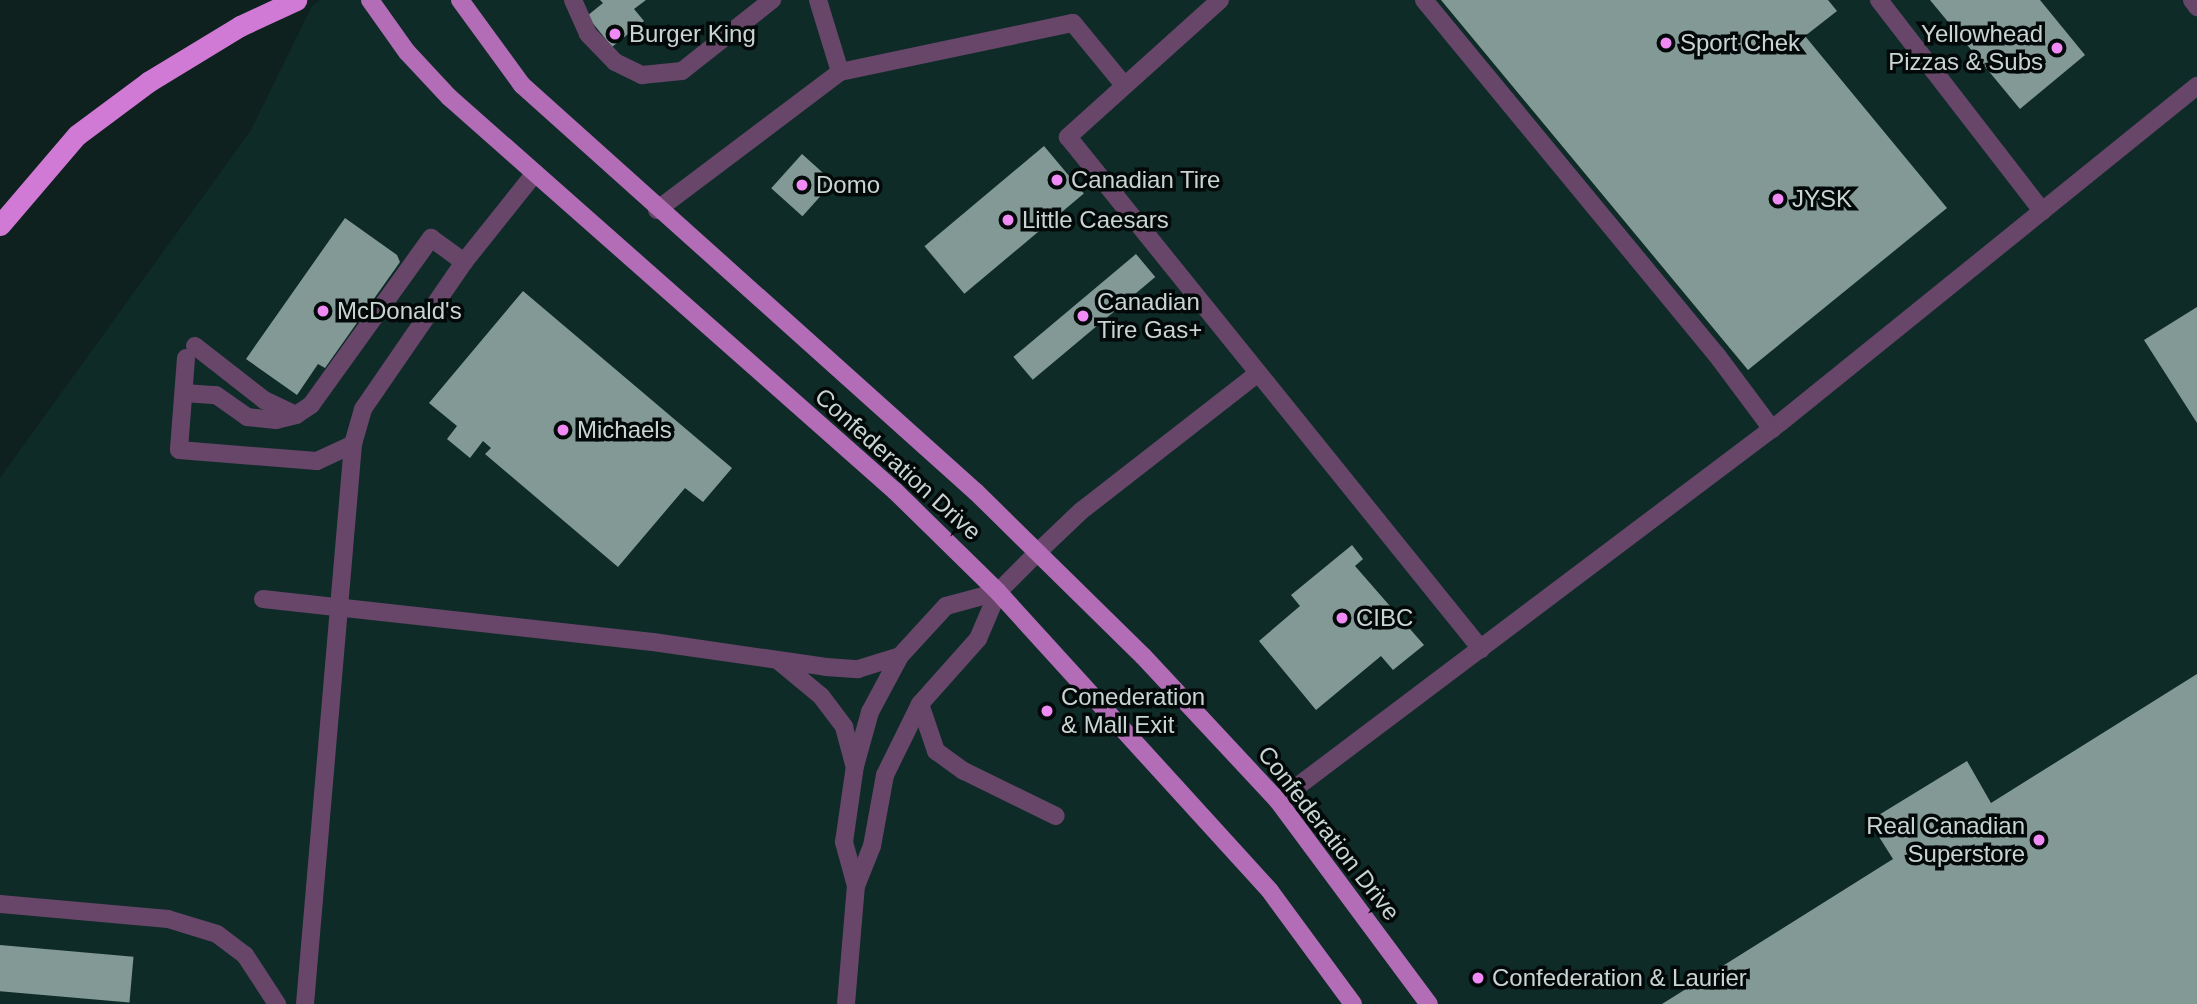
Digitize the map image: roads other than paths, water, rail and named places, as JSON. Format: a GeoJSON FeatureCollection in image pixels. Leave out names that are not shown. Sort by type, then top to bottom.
{"type":"FeatureCollection","features":[{"type":"Feature","properties":{"kind":"highway"},"geometry":{"type":"LineString","coordinates":[[0,225],[77,135],[148,82],[240,26],[296,0]]}},
{"type":"Feature","properties":{"kind":"main road","name":"Confederation Drive"},"geometry":{"type":"LineString","coordinates":[[370,0],[407,52],[449,97],[895,491],[998,592],[1270,891],[1353,1004]]}},
{"type":"Feature","properties":{"kind":"main road","name":"Confederation Drive"},"geometry":{"type":"LineString","coordinates":[[460,0],[522,85],[657,210],[1038,551],[1278,800],[1429,1004]]}},
{"type":"Feature","properties":{"kind":"lane"},"geometry":{"type":"LineString","coordinates":[[573,0],[588,34],[615,62],[642,75],[682,71],[772,0]]}},
{"type":"Feature","properties":{"kind":"lane"},"geometry":{"type":"LineString","coordinates":[[818,0],[840,72]]}},
{"type":"Feature","properties":{"kind":"lane"},"geometry":{"type":"LineString","coordinates":[[1220,0],[1068,137],[1256,374],[1481,649]]}},
{"type":"Feature","properties":{"kind":"lane"},"geometry":{"type":"LineString","coordinates":[[1424,0],[1716,354],[1772,429]]}},
{"type":"Feature","properties":{"kind":"lane"},"geometry":{"type":"LineString","coordinates":[[1879,0],[2042,211]]}},
{"type":"Feature","properties":{"kind":"lane"},"geometry":{"type":"LineString","coordinates":[[2192,0],[2197,7]]}},
{"type":"Feature","properties":{"kind":"lane"},"geometry":{"type":"LineString","coordinates":[[657,210],[840,72],[1073,23],[1124,85]]}},
{"type":"Feature","properties":{"kind":"lane"},"geometry":{"type":"LineString","coordinates":[[1278,800],[1772,429],[2197,86]]}},
{"type":"Feature","properties":{"kind":"lane"},"geometry":{"type":"LineString","coordinates":[[305,1004],[353,444],[363,409],[464,262],[535,173]]}},
{"type":"Feature","properties":{"kind":"lane"},"geometry":{"type":"LineString","coordinates":[[184,393],[216,395],[247,416],[276,420],[296,415],[312,405],[432,238],[464,262]]}},
{"type":"Feature","properties":{"kind":"lane"},"geometry":{"type":"LineString","coordinates":[[296,415],[264,400],[190,352],[179,450],[317,461],[353,444]]}},
{"type":"Feature","properties":{"kind":"lane"},"geometry":{"type":"LineString","coordinates":[[846,1004],[856,886],[872,846],[885,775],[920,704],[978,639],[998,592],[1038,551],[1081,511],[1256,374]]}},
{"type":"Feature","properties":{"kind":"lane"},"geometry":{"type":"LineString","coordinates":[[856,886],[844,842],[855,766],[870,712],[900,656],[946,606],[998,592]]}},
{"type":"Feature","properties":{"kind":"lane"},"geometry":{"type":"LineString","coordinates":[[263,599],[653,642],[780,662],[858,668],[900,656]]}},
{"type":"Feature","properties":{"kind":"lane"},"geometry":{"type":"LineString","coordinates":[[780,662],[821,696],[844,727],[855,766]]}},
{"type":"Feature","properties":{"kind":"lane"},"geometry":{"type":"LineString","coordinates":[[920,704],[936,751],[964,771],[1056,816]]}},
{"type":"Feature","properties":{"kind":"lane"},"geometry":{"type":"LineString","coordinates":[[0,904],[168,919],[217,934],[245,955],[277,1004]]}},
{"type":"Feature","properties":{"kind":"place","name":"Burger King"},"geometry":{"type":"Point","coordinates":[615,34]}},
{"type":"Feature","properties":{"kind":"place","name":"Sport Chek"},"geometry":{"type":"Point","coordinates":[1666,43]}},
{"type":"Feature","properties":{"kind":"place","name":"Yellowhead Pizzas & Subs"},"geometry":{"type":"Point","coordinates":[2057,48]}},
{"type":"Feature","properties":{"kind":"place","name":"Canadian Tire"},"geometry":{"type":"Point","coordinates":[1057,180]}},
{"type":"Feature","properties":{"kind":"place","name":"Domo"},"geometry":{"type":"Point","coordinates":[802,185]}},
{"type":"Feature","properties":{"kind":"place","name":"JYSK"},"geometry":{"type":"Point","coordinates":[1778,199]}},
{"type":"Feature","properties":{"kind":"place","name":"Little Caesars"},"geometry":{"type":"Point","coordinates":[1008,220]}},
{"type":"Feature","properties":{"kind":"place","name":"McDonald's"},"geometry":{"type":"Point","coordinates":[323,311]}},
{"type":"Feature","properties":{"kind":"place","name":"Canadian Tire Gas+"},"geometry":{"type":"Point","coordinates":[1083,316]}},
{"type":"Feature","properties":{"kind":"place","name":"Michaels"},"geometry":{"type":"Point","coordinates":[563,430]}},
{"type":"Feature","properties":{"kind":"place","name":"CIBC"},"geometry":{"type":"Point","coordinates":[1342,618]}},
{"type":"Feature","properties":{"kind":"place","name":"Conederation & Mall Exit"},"geometry":{"type":"Point","coordinates":[1047,711]}},
{"type":"Feature","properties":{"kind":"place","name":"Real Canadian Superstore"},"geometry":{"type":"Point","coordinates":[2039,840]}},
{"type":"Feature","properties":{"kind":"place","name":"Confederation & Laurier"},"geometry":{"type":"Point","coordinates":[1478,978]}}]}
